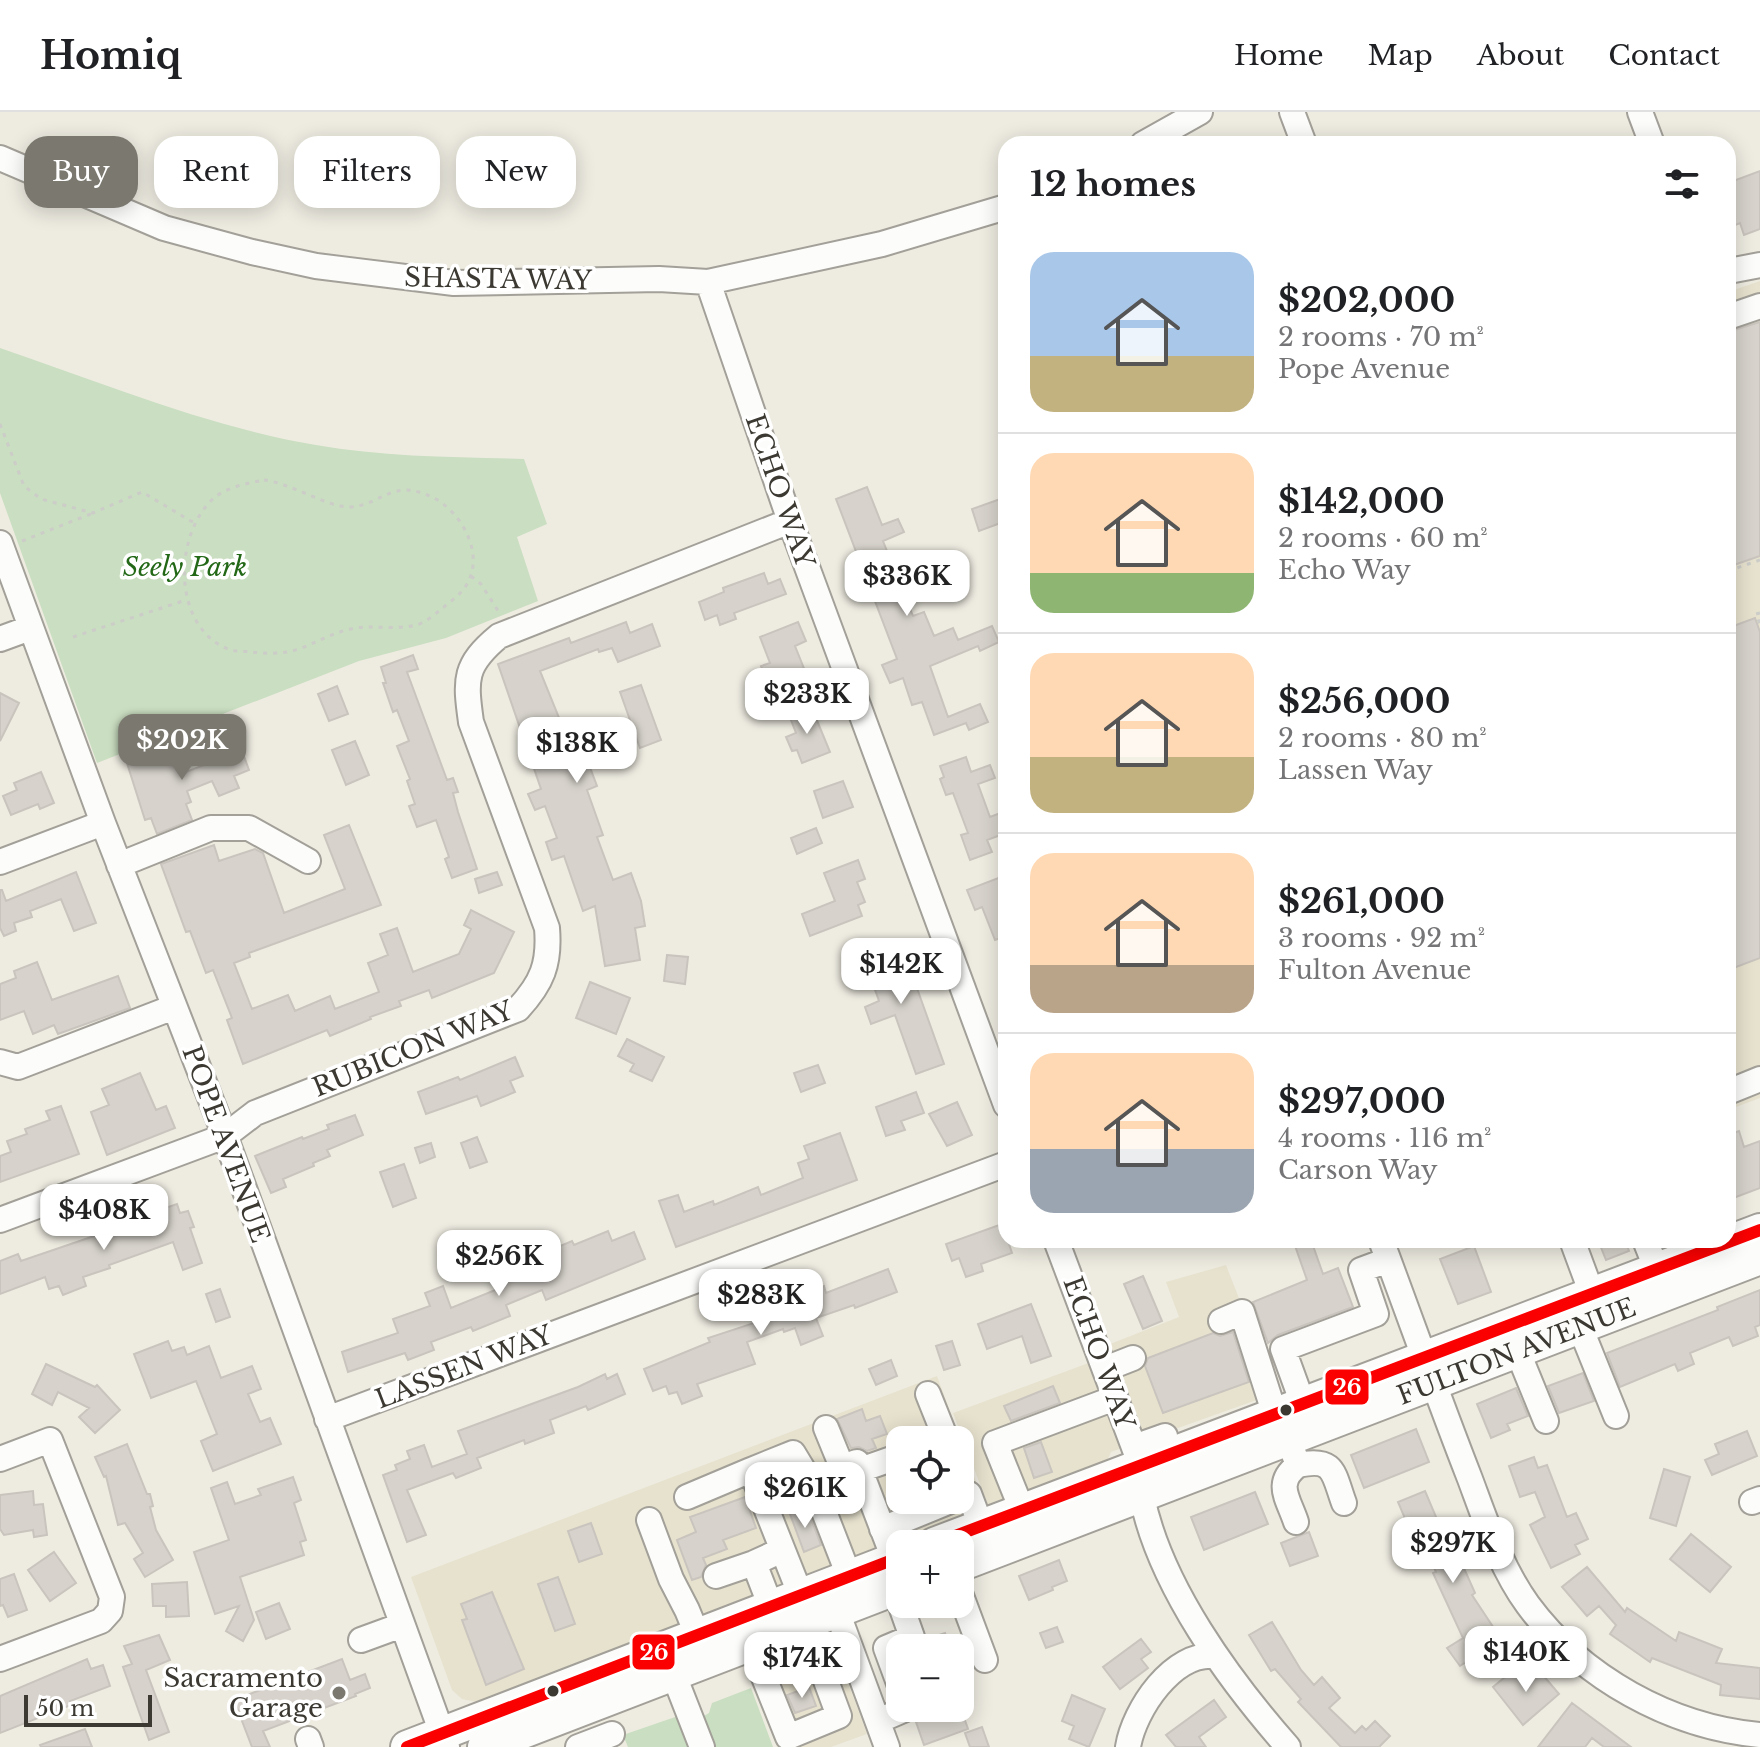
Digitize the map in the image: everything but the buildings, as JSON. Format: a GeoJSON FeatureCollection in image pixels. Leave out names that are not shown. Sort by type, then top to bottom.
{"type":"FeatureCollection","features":[{"type":"Feature","properties":{"kind":"main road","name":"FULTON AVENUE"},"geometry":{"type":"LineString","coordinates":[[1736,1242],[1760,1230]]}},
{"type":"Feature","properties":{"kind":"main road","name":"FULTON AVENUE"},"geometry":{"type":"LineString","coordinates":[[1428,1371],[1517,1350],[1580,1327],[1713,1254]]}},
{"type":"Feature","properties":{"kind":"main road","name":"FULTON AVENUE"},"geometry":{"type":"LineString","coordinates":[[971,1530],[1139,1470],[1291,1430],[1428,1371],[1592,1294],[1657,1270],[1713,1254],[1760,1258]]}},
{"type":"Feature","properties":{"kind":"main road","name":"FULTON AVENUE"},"geometry":{"type":"LineString","coordinates":[[974,1558],[1139,1470]]}},
{"type":"Feature","properties":{"kind":"main road"},"geometry":{"type":"LineString","coordinates":[[463,1740],[702,1648],[751,1644],[817,1595],[886,1576]]}},
{"type":"Feature","properties":{"kind":"main road"},"geometry":{"type":"LineString","coordinates":[[751,1644],[817,1595]]}},
{"type":"Feature","properties":{"kind":"main road"},"geometry":{"type":"LineString","coordinates":[[407,1747],[463,1740],[517,1741],[669,1661]]}},
{"type":"Feature","properties":{"kind":"street"},"geometry":{"type":"LineString","coordinates":[[1157,136],[1200,112]]}},
{"type":"Feature","properties":{"kind":"street"},"geometry":{"type":"LineString","coordinates":[[1292,112],[1301,136]]}},
{"type":"Feature","properties":{"kind":"street"},"geometry":{"type":"LineString","coordinates":[[1640,112],[1649,136]]}},
{"type":"Feature","properties":{"kind":"street","name":"SHASTA WAY"},"geometry":{"type":"LineString","coordinates":[[0,158],[164,228],[316,266],[454,283],[659,279],[708,282],[882,244],[998,213]]}},
{"type":"Feature","properties":{"kind":"street"},"geometry":{"type":"LineString","coordinates":[[1736,270],[1760,265]]}},
{"type":"Feature","properties":{"kind":"street","name":"ECHO WAY"},"geometry":{"type":"LineString","coordinates":[[708,282],[790,521],[998,1083]]}},
{"type":"Feature","properties":{"kind":"street"},"geometry":{"type":"LineString","coordinates":[[1736,314],[1760,306]]}},
{"type":"Feature","properties":{"kind":"street","name":"RUBICON WAY"},"geometry":{"type":"LineString","coordinates":[[0,1220],[225,1136],[255,1113],[518,1009],[539,984],[548,950],[547,928],[471,722],[467,696],[469,671],[481,651],[499,636],[790,521]]}},
{"type":"Feature","properties":{"kind":"street","name":"POPE AVENUE"},"geometry":{"type":"LineString","coordinates":[[1,546],[103,823],[225,1136],[402,1625],[463,1740]]}},
{"type":"Feature","properties":{"kind":"street"},"geometry":{"type":"LineString","coordinates":[[0,639],[30,628]]}},
{"type":"Feature","properties":{"kind":"street"},"geometry":{"type":"LineString","coordinates":[[0,862],[103,823]]}},
{"type":"Feature","properties":{"kind":"street"},"geometry":{"type":"LineString","coordinates":[[119,865],[211,828],[249,828],[308,861]]}},
{"type":"Feature","properties":{"kind":"street"},"geometry":{"type":"LineString","coordinates":[[0,1062],[18,1067],[174,1007]]}},
{"type":"Feature","properties":{"kind":"street"},"geometry":{"type":"LineString","coordinates":[[1736,1089],[1760,1079]]}},
{"type":"Feature","properties":{"kind":"street","name":"LASSEN WAY"},"geometry":{"type":"LineString","coordinates":[[327,1419],[998,1167]]}},
{"type":"Feature","properties":{"kind":"street","name":"ECHO WAY"},"geometry":{"type":"LineString","coordinates":[[1059,1248],[1115,1398],[1162,1555],[1216,1656],[1288,1747]]}},
{"type":"Feature","properties":{"kind":"street"},"geometry":{"type":"LineString","coordinates":[[1575,1248],[1592,1294]]}},
{"type":"Feature","properties":{"kind":"street"},"geometry":{"type":"LineString","coordinates":[[1648,1248],[1657,1270]]}},
{"type":"Feature","properties":{"kind":"street"},"geometry":{"type":"LineString","coordinates":[[1296,1522],[1283,1483],[1291,1430],[1283,1349],[1376,1314],[1361,1270],[1385,1250],[1428,1371],[1466,1452],[1508,1574],[1528,1605],[1569,1650],[1595,1671],[1653,1707],[1717,1729],[1760,1735]]}},
{"type":"Feature","properties":{"kind":"street"},"geometry":{"type":"LineString","coordinates":[[1221,1321],[1242,1312],[1291,1430],[1313,1461],[1324,1462],[1332,1470],[1344,1503]]}},
{"type":"Feature","properties":{"kind":"street"},"geometry":{"type":"LineString","coordinates":[[1580,1327],[1616,1416]]}},
{"type":"Feature","properties":{"kind":"street"},"geometry":{"type":"LineString","coordinates":[[1517,1350],[1546,1421]]}},
{"type":"Feature","properties":{"kind":"street"},"geometry":{"type":"LineString","coordinates":[[1105,1369],[1133,1358]]}},
{"type":"Feature","properties":{"kind":"street"},"geometry":{"type":"LineString","coordinates":[[928,1394],[941,1426]]}},
{"type":"Feature","properties":{"kind":"street"},"geometry":{"type":"LineString","coordinates":[[1022,1510],[995,1443],[1115,1398]]}},
{"type":"Feature","properties":{"kind":"street"},"geometry":{"type":"LineString","coordinates":[[826,1428],[842,1467],[857,1462],[886,1541]]}},
{"type":"Feature","properties":{"kind":"street"},"geometry":{"type":"LineString","coordinates":[[1139,1470],[1165,1436]]}},
{"type":"Feature","properties":{"kind":"street"},"geometry":{"type":"LineString","coordinates":[[0,1459],[50,1440],[112,1597],[110,1611],[101,1621],[0,1659]]}},
{"type":"Feature","properties":{"kind":"street"},"geometry":{"type":"LineString","coordinates":[[687,1497],[793,1453],[816,1491],[817,1595]]}},
{"type":"Feature","properties":{"kind":"street"},"geometry":{"type":"LineString","coordinates":[[860,1470],[886,1461]]}},
{"type":"Feature","properties":{"kind":"street"},"geometry":{"type":"LineString","coordinates":[[751,1470],[782,1550],[817,1595],[856,1662],[887,1747]]}},
{"type":"Feature","properties":{"kind":"street"},"geometry":{"type":"LineString","coordinates":[[974,1507],[981,1526]]}},
{"type":"Feature","properties":{"kind":"street"},"geometry":{"type":"LineString","coordinates":[[882,1529],[919,1514]]}},
{"type":"Feature","properties":{"kind":"street"},"geometry":{"type":"LineString","coordinates":[[649,1520],[702,1648]]}},
{"type":"Feature","properties":{"kind":"street"},"geometry":{"type":"LineString","coordinates":[[716,1576],[782,1550]]}},
{"type":"Feature","properties":{"kind":"street"},"geometry":{"type":"LineString","coordinates":[[754,1563],[817,1595]]}},
{"type":"Feature","properties":{"kind":"street"},"geometry":{"type":"LineString","coordinates":[[969,1618],[985,1660]]}},
{"type":"Feature","properties":{"kind":"street"},"geometry":{"type":"LineString","coordinates":[[361,1640],[402,1625]]}},
{"type":"Feature","properties":{"kind":"street"},"geometry":{"type":"LineString","coordinates":[[856,1662],[886,1648]]}},
{"type":"Feature","properties":{"kind":"street"},"geometry":{"type":"LineString","coordinates":[[1128,1747],[1140,1713],[1161,1682],[1191,1660],[1202,1655],[1216,1656]]}},
{"type":"Feature","properties":{"kind":"street"},"geometry":{"type":"LineString","coordinates":[[669,1661],[702,1747]]}},
{"type":"Feature","properties":{"kind":"street"},"geometry":{"type":"LineString","coordinates":[[878,1721],[886,1718]]}},
{"type":"Feature","properties":{"kind":"street"},"geometry":{"type":"LineString","coordinates":[[578,1747],[612,1734]]}},
{"type":"Feature","properties":{"kind":"path"},"geometry":{"type":"LineString","coordinates":[[0,424],[24,486],[41,499],[93,513]]}},
{"type":"Feature","properties":{"kind":"path"},"geometry":{"type":"LineString","coordinates":[[264,480],[279,482],[351,507],[388,493],[411,490],[432,497],[448,507],[464,526],[471,546],[471,576],[449,603],[419,625],[340,630],[297,650],[275,654],[228,650],[205,634],[186,600],[183,566],[196,524],[202,510],[216,496],[242,484],[264,480]]}},
{"type":"Feature","properties":{"kind":"path"},"geometry":{"type":"LineString","coordinates":[[1,546],[142,492],[196,524]]}},
{"type":"Feature","properties":{"kind":"path"},"geometry":{"type":"LineString","coordinates":[[1736,568],[1760,560]]}},
{"type":"Feature","properties":{"kind":"path"},"geometry":{"type":"LineString","coordinates":[[471,576],[481,584],[500,613],[508,633]]}},
{"type":"Feature","properties":{"kind":"path"},"geometry":{"type":"LineString","coordinates":[[73,637],[186,600]]}},
{"type":"Feature","properties":{"kind":"path"},"geometry":{"type":"LineString","coordinates":[[1760,613],[1756,614],[1760,624]]}},
{"type":"Feature","properties":{"kind":"shaded area"},"geometry":{"type":"Polygon","coordinates":[[[1760,281],[1760,1098],[1736,1107],[1736,289],[1760,281]]]}},
{"type":"Feature","properties":{"kind":"shaded area"},"geometry":{"type":"Polygon","coordinates":[[[1226,1265],[1276,1393],[1111,1452],[1107,1461],[989,1508],[974,1468],[974,1426],[958,1426],[953,1413],[1113,1354],[1110,1344],[1179,1317],[1166,1282],[1226,1265]]]}},
{"type":"Feature","properties":{"kind":"shaded area"},"geometry":{"type":"Polygon","coordinates":[[[937,1376],[955,1426],[886,1426],[886,1514],[973,1514],[931,1530],[886,1530],[886,1547],[477,1702],[462,1699],[452,1690],[411,1577],[937,1376]]]}},
{"type":"Feature","properties":{"kind":"shaded area"},"geometry":{"type":"Polygon","coordinates":[[[974,1476],[986,1509],[974,1514],[974,1476]]]}},
{"type":"Feature","properties":{"kind":"shaded area"},"geometry":{"type":"Polygon","coordinates":[[[819,1638],[834,1645],[867,1734],[831,1747],[777,1747],[747,1667],[819,1638]]]}},
{"type":"Feature","properties":{"kind":"green space","name":"Seely Park"},"geometry":{"type":"Polygon","coordinates":[[[0,348],[196,416],[276,437],[367,452],[524,459],[547,524],[517,537],[538,601],[446,638],[359,661],[97,763],[0,493],[0,348]]]}},
{"type":"Feature","properties":{"kind":"green space"},"geometry":{"type":"Polygon","coordinates":[[[751,1688],[773,1747],[716,1747],[704,1716],[709,1713],[712,1703],[751,1688]]]}},
{"type":"Feature","properties":{"kind":"green space"},"geometry":{"type":"Polygon","coordinates":[[[678,1716],[690,1747],[628,1747],[623,1735],[678,1716]]]}},
{"type":"Feature","properties":{"kind":"transit line","name":"26"},"geometry":{"type":"LineString","coordinates":[[1736,1239],[1760,1230]]}},
{"type":"Feature","properties":{"kind":"transit line","name":"26"},"geometry":{"type":"LineString","coordinates":[[971,1530],[1713,1248]]}},
{"type":"Feature","properties":{"kind":"transit line","name":"26"},"geometry":{"type":"LineString","coordinates":[[407,1747],[886,1562]]}},
{"type":"Feature","properties":{"kind":"place","name":"Sacramento Garage"},"geometry":{"type":"Point","coordinates":[339,1693]}}]}
